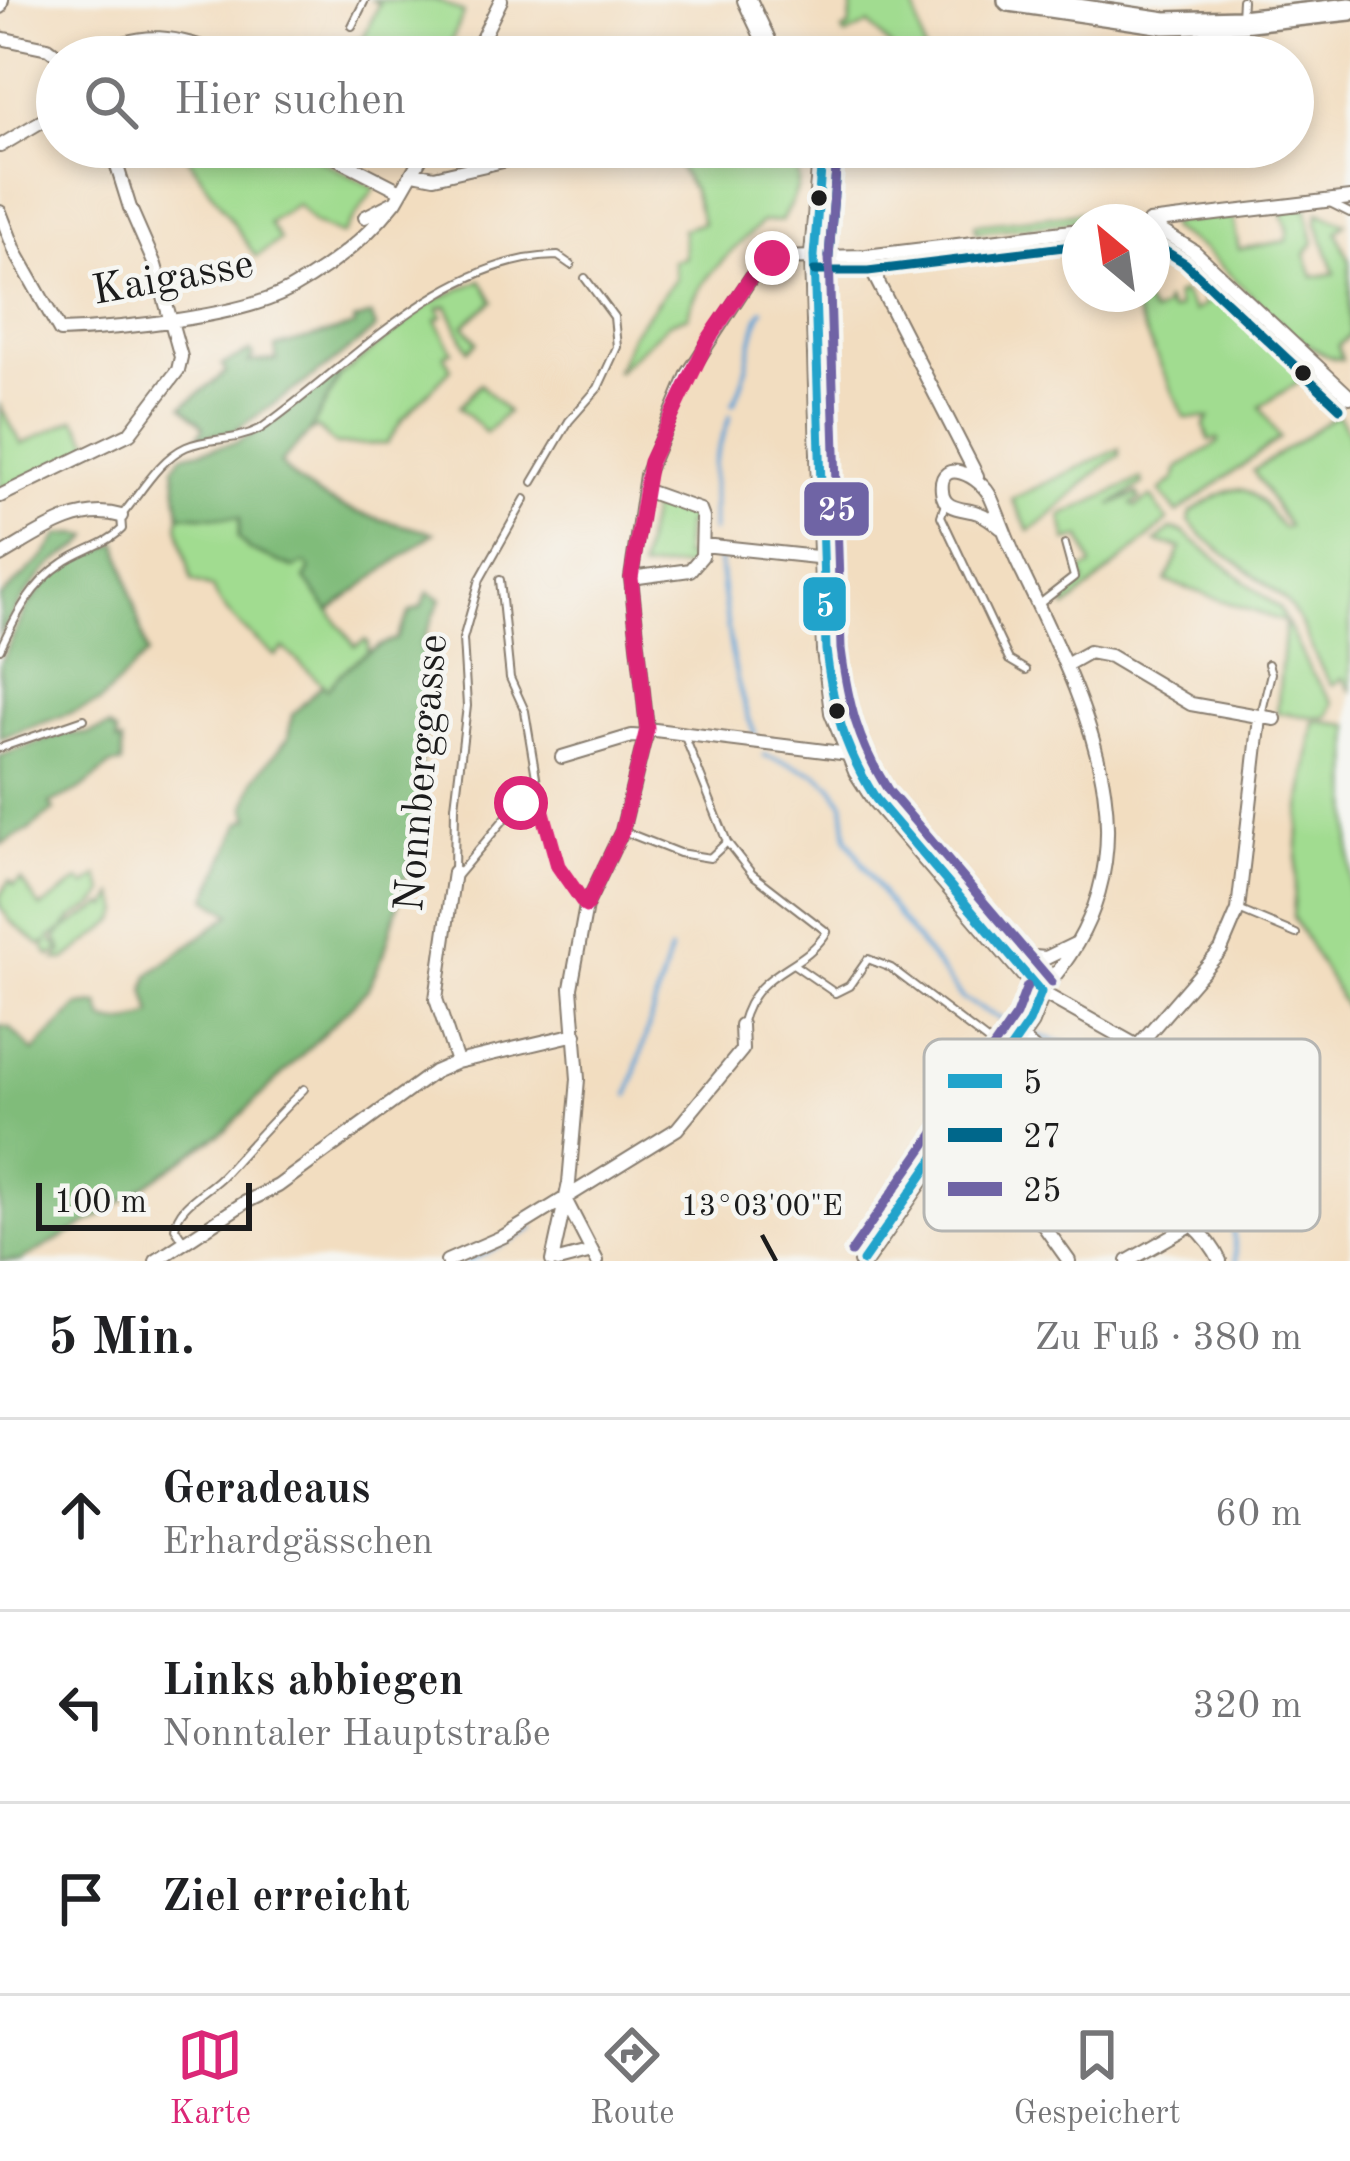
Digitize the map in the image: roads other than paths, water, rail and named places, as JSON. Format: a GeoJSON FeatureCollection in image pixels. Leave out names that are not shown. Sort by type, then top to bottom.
{"type":"FeatureCollection","features":[{"type":"Feature","properties":{"kind":"main road"},"geometry":{"type":"LineString","coordinates":[[747,0],[763,36]]}},
{"type":"Feature","properties":{"kind":"main road"},"geometry":{"type":"LineString","coordinates":[[1010,0],[1094,8],[1165,23],[1241,10],[1350,9]]}},
{"type":"Feature","properties":{"kind":"main road"},"geometry":{"type":"LineString","coordinates":[[821,168],[814,256],[829,684],[849,754],[876,799],[1041,992],[1018,1039]]}},
{"type":"Feature","properties":{"kind":"main road"},"geometry":{"type":"LineString","coordinates":[[863,1261],[924,1173]]}},
{"type":"Feature","properties":{"kind":"street"},"geometry":{"type":"LineString","coordinates":[[483,36],[501,0]]}},
{"type":"Feature","properties":{"kind":"street"},"geometry":{"type":"LineString","coordinates":[[0,38],[36,46]]}},
{"type":"Feature","properties":{"kind":"street"},"geometry":{"type":"LineString","coordinates":[[0,146],[36,125]]}},
{"type":"Feature","properties":{"kind":"street"},"geometry":{"type":"LineString","coordinates":[[0,496],[130,433],[178,370],[181,357],[155,265],[118,168]]}},
{"type":"Feature","properties":{"kind":"street"},"geometry":{"type":"LineString","coordinates":[[351,168],[399,196],[365,217]]}},
{"type":"Feature","properties":{"kind":"street","name":"Kaigasse"},"geometry":{"type":"LineString","coordinates":[[0,212],[16,253],[60,331],[112,329],[227,310],[286,291],[371,233],[417,168]]}},
{"type":"Feature","properties":{"kind":"street"},"geometry":{"type":"LineString","coordinates":[[415,172],[434,177],[473,168]]}},
{"type":"Feature","properties":{"kind":"street"},"geometry":{"type":"LineString","coordinates":[[1170,228],[1350,198]]}},
{"type":"Feature","properties":{"kind":"street"},"geometry":{"type":"LineString","coordinates":[[566,1201],[595,1256],[555,1261],[578,1079],[571,988],[586,906],[622,831],[646,733],[631,578],[650,462],[688,374],[754,273],[772,258],[866,256],[1062,232]]}},
{"type":"Feature","properties":{"kind":"street"},"geometry":{"type":"LineString","coordinates":[[1170,239],[1194,251],[1350,397]]}},
{"type":"Feature","properties":{"kind":"street"},"geometry":{"type":"LineString","coordinates":[[1062,245],[870,266],[990,494],[1001,528],[1066,665],[1103,768],[1108,802],[1102,872],[1078,942],[1041,992],[1121,1039]]}},
{"type":"Feature","properties":{"kind":"street"},"geometry":{"type":"LineString","coordinates":[[0,264],[16,253]]}},
{"type":"Feature","properties":{"kind":"street"},"geometry":{"type":"LineString","coordinates":[[978,477],[949,474],[941,489],[946,501],[983,514],[1001,528]]}},
{"type":"Feature","properties":{"kind":"street"},"geometry":{"type":"LineString","coordinates":[[631,578],[690,570],[700,562],[703,545],[700,510],[644,490]]}},
{"type":"Feature","properties":{"kind":"street"},"geometry":{"type":"LineString","coordinates":[[0,556],[68,517],[106,512],[121,516]]}},
{"type":"Feature","properties":{"kind":"street"},"geometry":{"type":"LineString","coordinates":[[703,545],[826,557]]}},
{"type":"Feature","properties":{"kind":"street"},"geometry":{"type":"LineString","coordinates":[[1066,665],[1089,652],[1110,656],[1191,704],[1267,719],[1238,910],[1221,950],[1144,1039]]}},
{"type":"Feature","properties":{"kind":"street"},"geometry":{"type":"LineString","coordinates":[[562,757],[646,733],[849,754]]}},
{"type":"Feature","properties":{"kind":"street","name":"Nonnberggasse"},"geometry":{"type":"LineString","coordinates":[[454,875],[436,999],[457,1062]]}},
{"type":"Feature","properties":{"kind":"street"},"geometry":{"type":"LineString","coordinates":[[1010,955],[1046,958],[1078,942]]}},
{"type":"Feature","properties":{"kind":"street"},"geometry":{"type":"LineString","coordinates":[[447,1261],[566,1201],[677,1129],[742,1050],[741,1024]]}},
{"type":"Feature","properties":{"kind":"street"},"geometry":{"type":"LineString","coordinates":[[1024,1030],[1030,1039]]}},
{"type":"Feature","properties":{"kind":"street"},"geometry":{"type":"LineString","coordinates":[[156,1261],[278,1186],[394,1098],[457,1062],[576,1034]]}},
{"type":"Feature","properties":{"kind":"street"},"geometry":{"type":"LineString","coordinates":[[1048,1231],[1069,1261]]}},
{"type":"Feature","properties":{"kind":"street"},"geometry":{"type":"LineString","coordinates":[[1128,1261],[1180,1231]]}},
{"type":"Feature","properties":{"kind":"street"},"geometry":{"type":"LineString","coordinates":[[1198,1231],[1220,1261]]}},
{"type":"Feature","properties":{"kind":"lane"},"geometry":{"type":"LineString","coordinates":[[352,26],[364,0]]}},
{"type":"Feature","properties":{"kind":"lane"},"geometry":{"type":"LineString","coordinates":[[1323,200],[1350,213]]}},
{"type":"Feature","properties":{"kind":"lane"},"geometry":{"type":"LineString","coordinates":[[0,649],[16,616],[46,576],[114,537],[122,529],[121,516],[167,459],[184,448],[238,440],[260,428],[428,298],[512,262],[558,256],[571,265]]}},
{"type":"Feature","properties":{"kind":"lane"},"geometry":{"type":"LineString","coordinates":[[533,482],[569,421],[598,388],[617,346],[614,316],[585,278]]}},
{"type":"Feature","properties":{"kind":"lane","name":"Nonnberggasse"},"geometry":{"type":"LineString","coordinates":[[454,875],[455,806],[467,706],[464,639],[480,579],[525,500]]}},
{"type":"Feature","properties":{"kind":"lane"},"geometry":{"type":"LineString","coordinates":[[946,501],[941,516],[1009,660],[1026,670]]}},
{"type":"Feature","properties":{"kind":"lane"},"geometry":{"type":"LineString","coordinates":[[1038,605],[1074,577],[1065,544]]}},
{"type":"Feature","properties":{"kind":"lane"},"geometry":{"type":"LineString","coordinates":[[500,580],[511,678],[525,711],[540,801],[558,866],[586,906]]}},
{"type":"Feature","properties":{"kind":"lane"},"geometry":{"type":"LineString","coordinates":[[1267,719],[1268,664]]}},
{"type":"Feature","properties":{"kind":"lane"},"geometry":{"type":"LineString","coordinates":[[0,748],[84,719]]}},
{"type":"Feature","properties":{"kind":"lane"},"geometry":{"type":"LineString","coordinates":[[684,734],[727,842],[752,874],[827,932],[815,950],[761,986],[741,1024]]}},
{"type":"Feature","properties":{"kind":"lane"},"geometry":{"type":"LineString","coordinates":[[454,875],[512,809],[540,801]]}},
{"type":"Feature","properties":{"kind":"lane"},"geometry":{"type":"LineString","coordinates":[[622,831],[679,853],[710,858],[727,842]]}},
{"type":"Feature","properties":{"kind":"lane"},"geometry":{"type":"LineString","coordinates":[[1238,910],[1296,934]]}},
{"type":"Feature","properties":{"kind":"lane"},"geometry":{"type":"LineString","coordinates":[[793,964],[835,993],[849,986],[868,959],[891,968],[985,1039]]}},
{"type":"Feature","properties":{"kind":"lane"},"geometry":{"type":"LineString","coordinates":[[185,1243],[175,1220],[223,1177],[251,1140],[304,1089]]}},
{"type":"Feature","properties":{"kind":"waterway"},"geometry":{"type":"LineString","coordinates":[[733,404],[763,310]]}},
{"type":"Feature","properties":{"kind":"waterway"},"geometry":{"type":"LineString","coordinates":[[713,531],[713,465],[730,416]]}},
{"type":"Feature","properties":{"kind":"waterway"},"geometry":{"type":"LineString","coordinates":[[719,557],[735,670],[755,734]]}},
{"type":"Feature","properties":{"kind":"waterway"},"geometry":{"type":"LineString","coordinates":[[764,755],[815,773],[832,786],[843,803],[847,838],[887,902],[963,999],[1018,1028]]}},
{"type":"Feature","properties":{"kind":"waterway"},"geometry":{"type":"LineString","coordinates":[[629,1095],[670,951]]}},
{"type":"Feature","properties":{"kind":"waterway"},"geometry":{"type":"LineString","coordinates":[[1028,1033],[1049,1039]]}},
{"type":"Feature","properties":{"kind":"waterway"},"geometry":{"type":"LineString","coordinates":[[468,1261],[534,1228]]}},
{"type":"Feature","properties":{"kind":"waterway"},"geometry":{"type":"LineString","coordinates":[[1233,1231],[1237,1261]]}}]}
